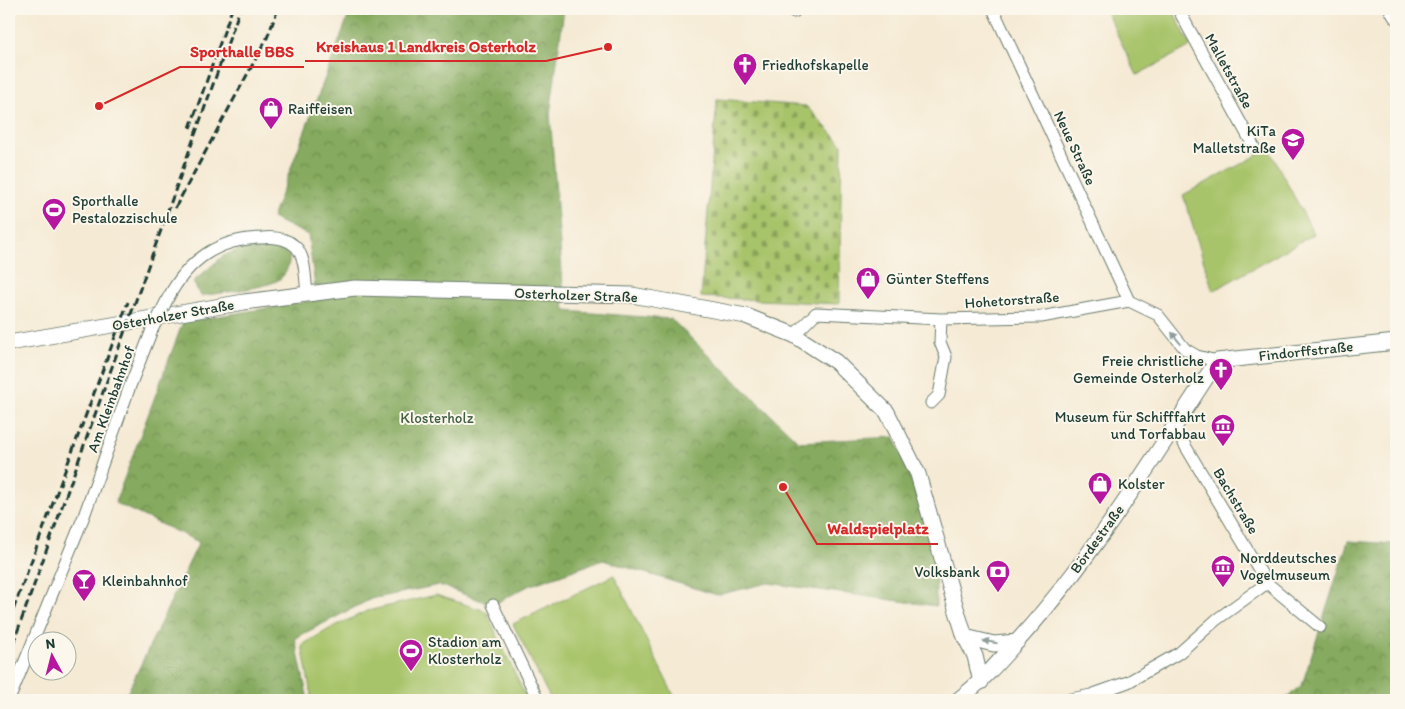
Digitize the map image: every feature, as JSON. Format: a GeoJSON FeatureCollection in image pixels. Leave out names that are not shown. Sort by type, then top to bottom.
{"type":"FeatureCollection","features":[{"type":"Feature","properties":{"kind":"street","name":"Neue Straße"},"geometry":{"type":"LineString","coordinates":[[993,9],[1130,301]]}},
{"type":"Feature","properties":{"kind":"street","name":"Malletstraße"},"geometry":{"type":"LineString","coordinates":[[1178,9],[1254,147]]}},
{"type":"Feature","properties":{"kind":"street"},"geometry":{"type":"LineString","coordinates":[[1392,9],[1396,16]]}},
{"type":"Feature","properties":{"kind":"street","name":"Am Kleinbahnhof"},"geometry":{"type":"LineString","coordinates":[[9,700],[84,516],[152,330],[168,298],[182,276],[198,260],[222,244],[244,238],[275,237],[295,246],[302,258],[308,293]]}},
{"type":"Feature","properties":{"kind":"street","name":"Osterholzer Straße"},"geometry":{"type":"LineString","coordinates":[[9,343],[244,302],[355,288],[632,295],[746,316],[794,335],[836,362],[887,412],[896,426],[918,474],[965,637],[974,656],[981,682]]}},
{"type":"Feature","properties":{"kind":"street","name":"Hohetorstraße"},"geometry":{"type":"LineString","coordinates":[[794,335],[816,313],[941,319],[1041,317],[1130,301]]}},
{"type":"Feature","properties":{"kind":"street"},"geometry":{"type":"LineString","coordinates":[[1130,301],[1158,315],[1185,349],[1197,356],[1217,361]]}},
{"type":"Feature","properties":{"kind":"street"},"geometry":{"type":"LineString","coordinates":[[931,403],[939,395],[946,358],[940,342],[941,319]]}},
{"type":"Feature","properties":{"kind":"street","name":"Findorffstraße"},"geometry":{"type":"LineString","coordinates":[[1217,361],[1396,342]]}},
{"type":"Feature","properties":{"kind":"street","name":"Bördestraße"},"geometry":{"type":"LineString","coordinates":[[958,700],[981,682],[1042,613],[1097,541],[1217,361]]}},
{"type":"Feature","properties":{"kind":"street","name":"Bachstraße"},"geometry":{"type":"LineString","coordinates":[[1174,427],[1267,582],[1320,628]]}},
{"type":"Feature","properties":{"kind":"street"},"geometry":{"type":"LineString","coordinates":[[1066,700],[1091,695],[1128,682],[1179,653],[1216,620],[1267,582]]}},
{"type":"Feature","properties":{"kind":"street"},"geometry":{"type":"LineString","coordinates":[[493,605],[538,700]]}},
{"type":"Feature","properties":{"kind":"street"},"geometry":{"type":"LineString","coordinates":[[965,637],[994,644],[1017,642]]}},
{"type":"Feature","properties":{"kind":"green space","name":"Klosterholz"},"geometry":{"type":"Polygon","coordinates":[[[351,9],[564,9],[550,114],[565,311],[671,319],[799,442],[895,437],[936,546],[936,606],[768,583],[717,595],[603,560],[528,586],[493,605],[439,585],[371,599],[295,638],[308,700],[124,700],[199,542],[115,503],[183,322],[317,300],[308,235],[272,218],[351,9]]]}},
{"type":"Feature","properties":{"kind":"green space"},"geometry":{"type":"Polygon","coordinates":[[[1105,9],[1172,9],[1191,46],[1137,75],[1105,9]]]}},
{"type":"Feature","properties":{"kind":"green space"},"geometry":{"type":"Polygon","coordinates":[[[717,99],[806,106],[842,144],[839,304],[701,297],[717,99]]]}},
{"type":"Feature","properties":{"kind":"green space"},"geometry":{"type":"Polygon","coordinates":[[[1269,149],[1314,234],[1213,291],[1183,195],[1269,149]]]}},
{"type":"Feature","properties":{"kind":"green space"},"geometry":{"type":"Polygon","coordinates":[[[250,245],[276,245],[289,250],[288,265],[281,278],[267,285],[201,296],[193,282],[223,256],[250,245]]]}},
{"type":"Feature","properties":{"kind":"green space"},"geometry":{"type":"Polygon","coordinates":[[[1348,541],[1396,544],[1396,669],[1389,700],[1283,700],[1302,685],[1348,541]]]}},
{"type":"Feature","properties":{"kind":"green space"},"geometry":{"type":"Polygon","coordinates":[[[614,575],[676,700],[551,700],[513,624],[614,575]]]}},
{"type":"Feature","properties":{"kind":"green space","name":"Stadion am Klosterholz"},"geometry":{"type":"Polygon","coordinates":[[[436,595],[486,611],[527,700],[312,700],[302,645],[331,628],[367,611],[436,595]]]}},
{"type":"Feature","properties":{"kind":"green space"},"geometry":{"type":"Polygon","coordinates":[[[1396,669],[1396,700],[1389,700],[1396,669]]]}},
{"type":"Feature","properties":{"kind":"railway"},"geometry":{"type":"LineString","coordinates":[[190,128],[232,9]]}},
{"type":"Feature","properties":{"kind":"railway"},"geometry":{"type":"LineString","coordinates":[[9,655],[240,9]]}},
{"type":"Feature","properties":{"kind":"railway"},"geometry":{"type":"LineString","coordinates":[[175,208],[267,38],[278,9]]}},
{"type":"Feature","properties":{"kind":"railway"},"geometry":{"type":"LineString","coordinates":[[9,621],[128,302]]}},
{"type":"Feature","properties":{"kind":"place","name":"Kreishaus 1 Landkreis Osterholz"},"geometry":{"type":"Point","coordinates":[608,47]}},
{"type":"Feature","properties":{"kind":"place","name":"Friedhofskapelle"},"geometry":{"type":"Point","coordinates":[745,86]}},
{"type":"Feature","properties":{"kind":"place","name":"Sporthalle BBS"},"geometry":{"type":"Point","coordinates":[99,106]}},
{"type":"Feature","properties":{"kind":"place","name":"Raiffeisen"},"geometry":{"type":"Point","coordinates":[271,130]}},
{"type":"Feature","properties":{"kind":"place","name":"KiTa Malletstraße"},"geometry":{"type":"Point","coordinates":[1293,161]}},
{"type":"Feature","properties":{"kind":"place","name":"Sporthalle Pestalozzischule"},"geometry":{"type":"Point","coordinates":[54,231]}},
{"type":"Feature","properties":{"kind":"place","name":"Günter Steffens"},"geometry":{"type":"Point","coordinates":[868,300]}},
{"type":"Feature","properties":{"kind":"place","name":"Freie christliche Gemeinde Osterholz"},"geometry":{"type":"Point","coordinates":[1221,391]}},
{"type":"Feature","properties":{"kind":"place","name":"Museum für Schifffahrt und Torfabbau"},"geometry":{"type":"Point","coordinates":[1223,447]}},
{"type":"Feature","properties":{"kind":"place","name":"Waldspielplatz"},"geometry":{"type":"Point","coordinates":[783,487]}},
{"type":"Feature","properties":{"kind":"place","name":"Kolster"},"geometry":{"type":"Point","coordinates":[1100,505]}},
{"type":"Feature","properties":{"kind":"place","name":"Norddeutsches Vogelmuseum"},"geometry":{"type":"Point","coordinates":[1223,588]}},
{"type":"Feature","properties":{"kind":"place","name":"Volksbank"},"geometry":{"type":"Point","coordinates":[998,593]}},
{"type":"Feature","properties":{"kind":"place","name":"Kleinbahnhof"},"geometry":{"type":"Point","coordinates":[84,602]}},
{"type":"Feature","properties":{"kind":"place","name":"Stadion am Klosterholz"},"geometry":{"type":"Point","coordinates":[411,672]}}]}
